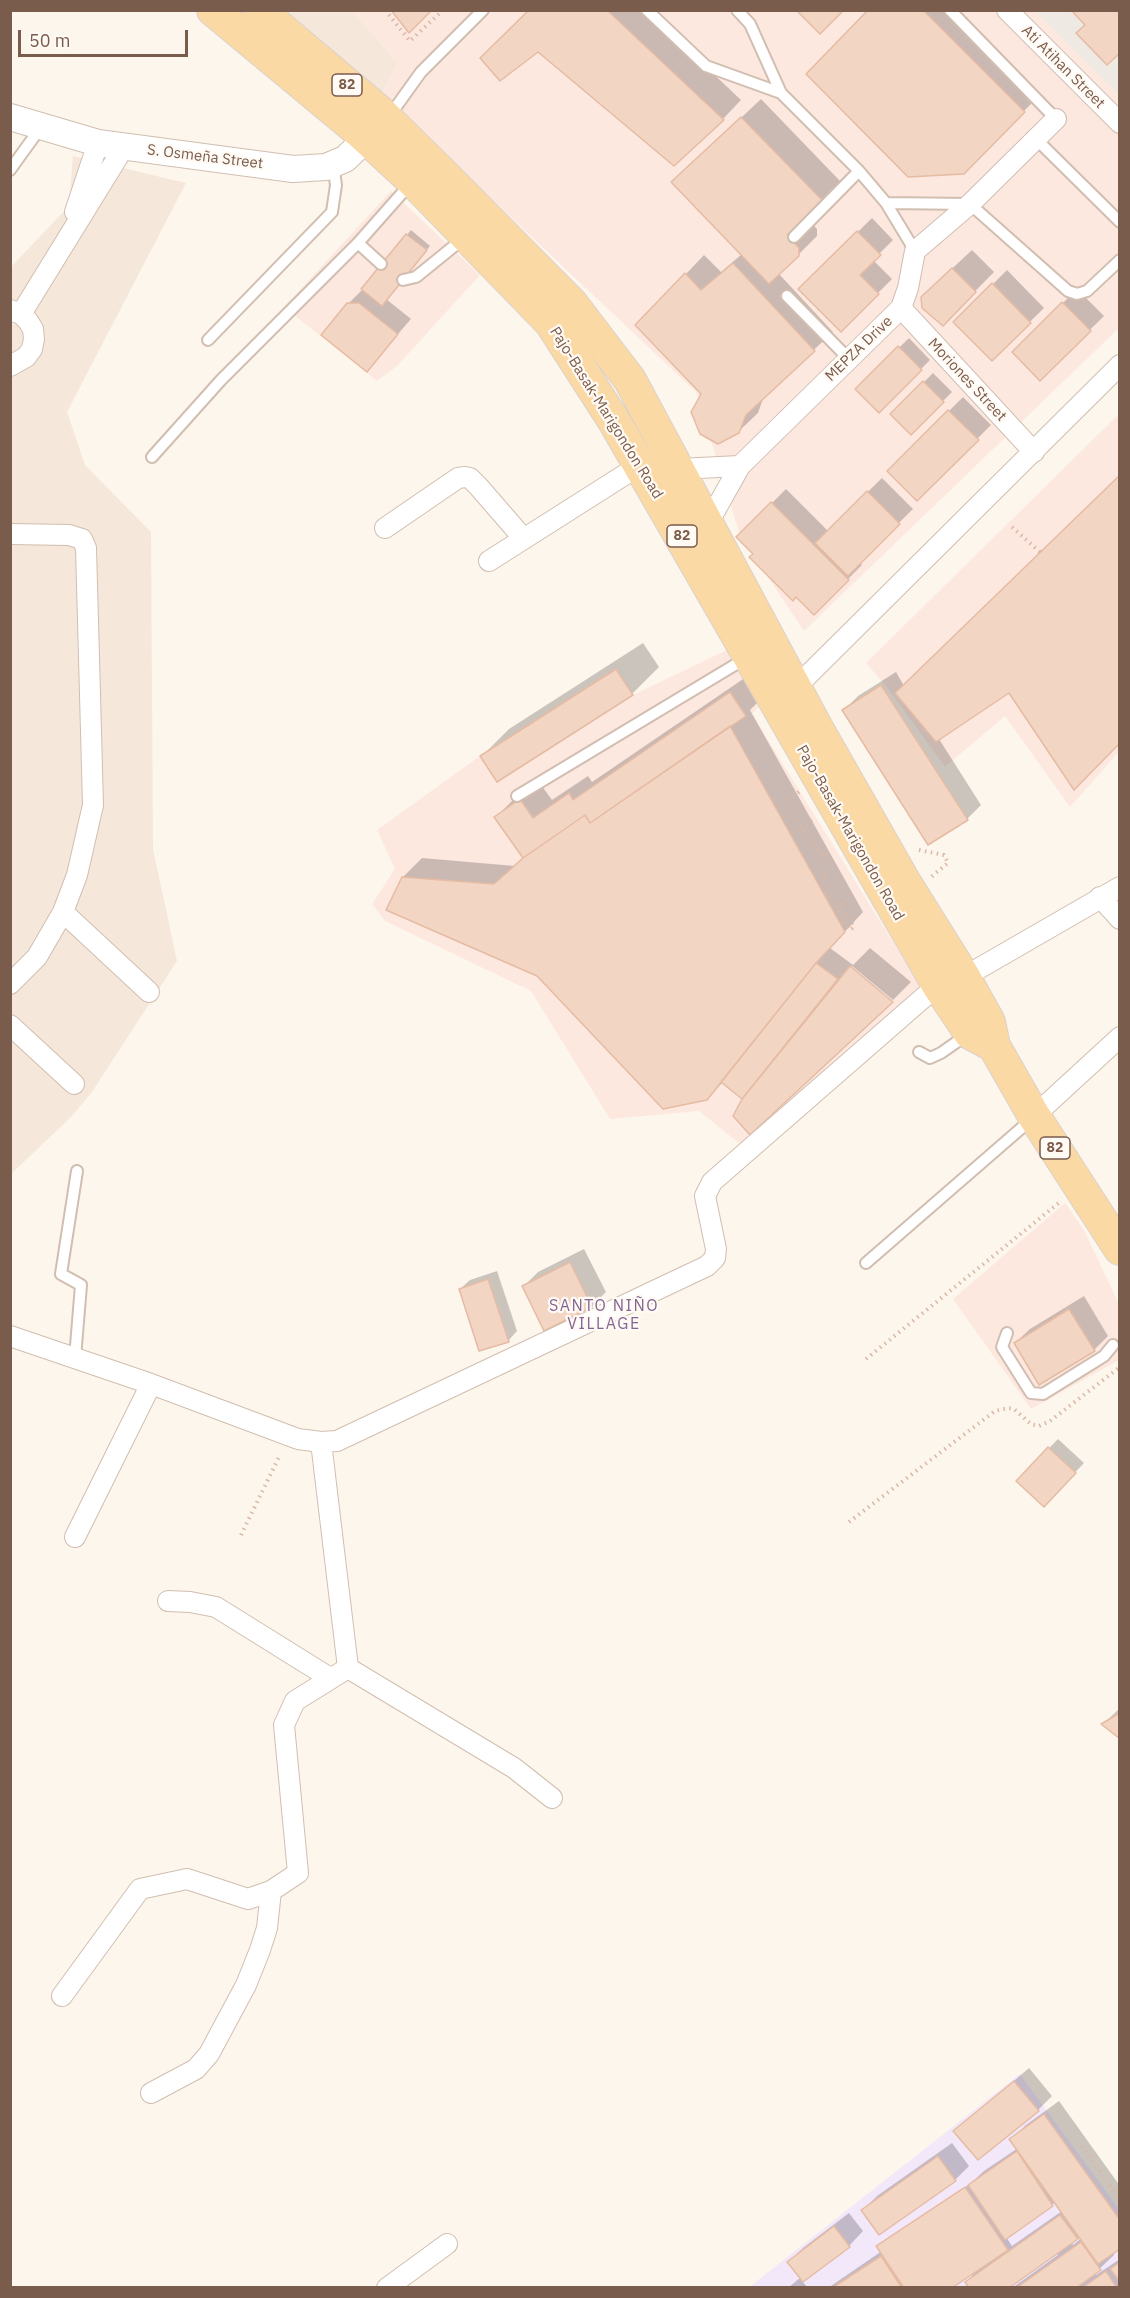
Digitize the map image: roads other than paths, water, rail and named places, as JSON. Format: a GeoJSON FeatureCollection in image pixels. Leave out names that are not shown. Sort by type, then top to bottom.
{"type":"FeatureCollection","features":[{"type":"Feature","properties":{"kind":"main road","name":"Pajo-Basak-Marigondon Road"},"geometry":{"type":"LineString","coordinates":[[213,10],[377,129]]}},
{"type":"Feature","properties":{"kind":"main road","name":"Pajo-Basak-Marigondon Road"},"geometry":{"type":"LineString","coordinates":[[260,10],[422,172],[572,304],[630,380],[818,730],[894,865],[951,981]]}},
{"type":"Feature","properties":{"kind":"main road","name":"Pajo-Basak-Marigondon Road"},"geometry":{"type":"LineString","coordinates":[[422,172],[467,236],[551,323],[640,465],[858,848],[951,981],[989,1022],[982,1040],[1080,1186],[1119,1249]]}},
{"type":"Feature","properties":{"kind":"street","name":"Ati Atihan Street"},"geometry":{"type":"LineString","coordinates":[[1007,10],[1119,122]]}},
{"type":"Feature","properties":{"kind":"street","name":"S. Osmeña Street"},"geometry":{"type":"LineString","coordinates":[[10,117],[98,143],[293,169],[326,166],[345,159],[377,129]]}},
{"type":"Feature","properties":{"kind":"street"},"geometry":{"type":"LineString","coordinates":[[915,251],[970,204],[1056,119]]}},
{"type":"Feature","properties":{"kind":"street"},"geometry":{"type":"LineString","coordinates":[[64,246],[98,143]]}},
{"type":"Feature","properties":{"kind":"street"},"geometry":{"type":"LineString","coordinates":[[10,366],[26,357],[32,349],[33,330],[28,321],[16,312],[64,246],[124,147]]}},
{"type":"Feature","properties":{"kind":"street","name":"MEPZA Drive"},"geometry":{"type":"LineString","coordinates":[[708,522],[740,466],[901,308],[908,288],[915,251]]}},
{"type":"Feature","properties":{"kind":"street","name":"Moriones Street"},"geometry":{"type":"LineString","coordinates":[[901,308],[1034,452]]}},
{"type":"Feature","properties":{"kind":"street"},"geometry":{"type":"LineString","coordinates":[[796,687],[1119,365]]}},
{"type":"Feature","properties":{"kind":"street"},"geometry":{"type":"LineString","coordinates":[[489,561],[640,465]]}},
{"type":"Feature","properties":{"kind":"street"},"geometry":{"type":"LineString","coordinates":[[678,470],[740,466]]}},
{"type":"Feature","properties":{"kind":"street"},"geometry":{"type":"LineString","coordinates":[[385,528],[458,478],[465,477],[470,478],[478,486],[524,539]]}},
{"type":"Feature","properties":{"kind":"street"},"geometry":{"type":"LineString","coordinates":[[10,534],[69,535],[82,539],[86,548],[93,805],[77,875],[63,912],[36,957],[10,984]]}},
{"type":"Feature","properties":{"kind":"street"},"geometry":{"type":"LineString","coordinates":[[10,1336],[151,1384],[298,1439],[321,1442],[337,1441],[707,1266],[715,1258],[716,1250],[705,1196],[712,1182],[951,981],[1119,886]]}},
{"type":"Feature","properties":{"kind":"street"},"geometry":{"type":"LineString","coordinates":[[1100,897],[1119,919]]}},
{"type":"Feature","properties":{"kind":"street"},"geometry":{"type":"LineString","coordinates":[[63,912],[149,992]]}},
{"type":"Feature","properties":{"kind":"street"},"geometry":{"type":"LineString","coordinates":[[10,1025],[74,1084]]}},
{"type":"Feature","properties":{"kind":"street"},"geometry":{"type":"LineString","coordinates":[[1034,1116],[1119,1037]]}},
{"type":"Feature","properties":{"kind":"street"},"geometry":{"type":"LineString","coordinates":[[75,1537],[151,1384]]}},
{"type":"Feature","properties":{"kind":"street"},"geometry":{"type":"LineString","coordinates":[[321,1442],[348,1668]]}},
{"type":"Feature","properties":{"kind":"street"},"geometry":{"type":"LineString","coordinates":[[168,1601],[216,1606],[330,1678]]}},
{"type":"Feature","properties":{"kind":"street"},"geometry":{"type":"LineString","coordinates":[[62,1996],[140,1889],[187,1879],[248,1899],[271,1891],[298,1873],[284,1725],[295,1701],[348,1668]]}},
{"type":"Feature","properties":{"kind":"street"},"geometry":{"type":"LineString","coordinates":[[348,1668],[514,1768],[552,1798]]}},
{"type":"Feature","properties":{"kind":"street"},"geometry":{"type":"LineString","coordinates":[[151,2093],[196,2069],[209,2054],[246,1985],[260,1950],[267,1928],[271,1891]]}},
{"type":"Feature","properties":{"kind":"street"},"geometry":{"type":"LineString","coordinates":[[387,2288],[447,2244]]}},
{"type":"Feature","properties":{"kind":"lane"},"geometry":{"type":"LineString","coordinates":[[377,129],[422,72],[483,10]]}},
{"type":"Feature","properties":{"kind":"lane"},"geometry":{"type":"LineString","coordinates":[[647,10],[706,66],[781,93]]}},
{"type":"Feature","properties":{"kind":"lane"},"geometry":{"type":"LineString","coordinates":[[737,10],[750,24],[781,93],[859,171],[886,203],[915,251]]}},
{"type":"Feature","properties":{"kind":"lane"},"geometry":{"type":"LineString","coordinates":[[950,10],[1056,119]]}},
{"type":"Feature","properties":{"kind":"lane"},"geometry":{"type":"LineString","coordinates":[[10,170],[41,127]]}},
{"type":"Feature","properties":{"kind":"lane"},"geometry":{"type":"LineString","coordinates":[[1036,140],[1119,222]]}},
{"type":"Feature","properties":{"kind":"lane"},"geometry":{"type":"LineString","coordinates":[[208,340],[332,212],[336,185],[333,164]]}},
{"type":"Feature","properties":{"kind":"lane"},"geometry":{"type":"LineString","coordinates":[[794,237],[859,171]]}},
{"type":"Feature","properties":{"kind":"lane"},"geometry":{"type":"LineString","coordinates":[[152,457],[221,380],[358,243],[422,172]]}},
{"type":"Feature","properties":{"kind":"lane"},"geometry":{"type":"LineString","coordinates":[[886,203],[970,204],[1068,291],[1077,294],[1087,291],[1119,260]]}},
{"type":"Feature","properties":{"kind":"lane"},"geometry":{"type":"LineString","coordinates":[[403,280],[416,277],[467,236]]}},
{"type":"Feature","properties":{"kind":"lane"},"geometry":{"type":"LineString","coordinates":[[358,243],[381,264]]}},
{"type":"Feature","properties":{"kind":"lane"},"geometry":{"type":"LineString","coordinates":[[787,296],[848,358]]}},
{"type":"Feature","properties":{"kind":"lane"},"geometry":{"type":"LineString","coordinates":[[517,796],[750,655]]}},
{"type":"Feature","properties":{"kind":"lane"},"geometry":{"type":"LineString","coordinates":[[919,1052],[930,1058],[982,1040]]}},
{"type":"Feature","properties":{"kind":"lane"},"geometry":{"type":"LineString","coordinates":[[866,1263],[1034,1116]]}},
{"type":"Feature","properties":{"kind":"lane"},"geometry":{"type":"LineString","coordinates":[[75,1358],[81,1285],[62,1274],[77,1171]]}},
{"type":"Feature","properties":{"kind":"lane"},"geometry":{"type":"LineString","coordinates":[[1007,1333],[1002,1347],[1031,1393],[1043,1394],[1104,1356],[1113,1345]]}},
{"type":"Feature","properties":{"kind":"district","name":"SANTO NIÑO VILLAGE"},"geometry":{"type":"Point","coordinates":[604,1315]}}]}
